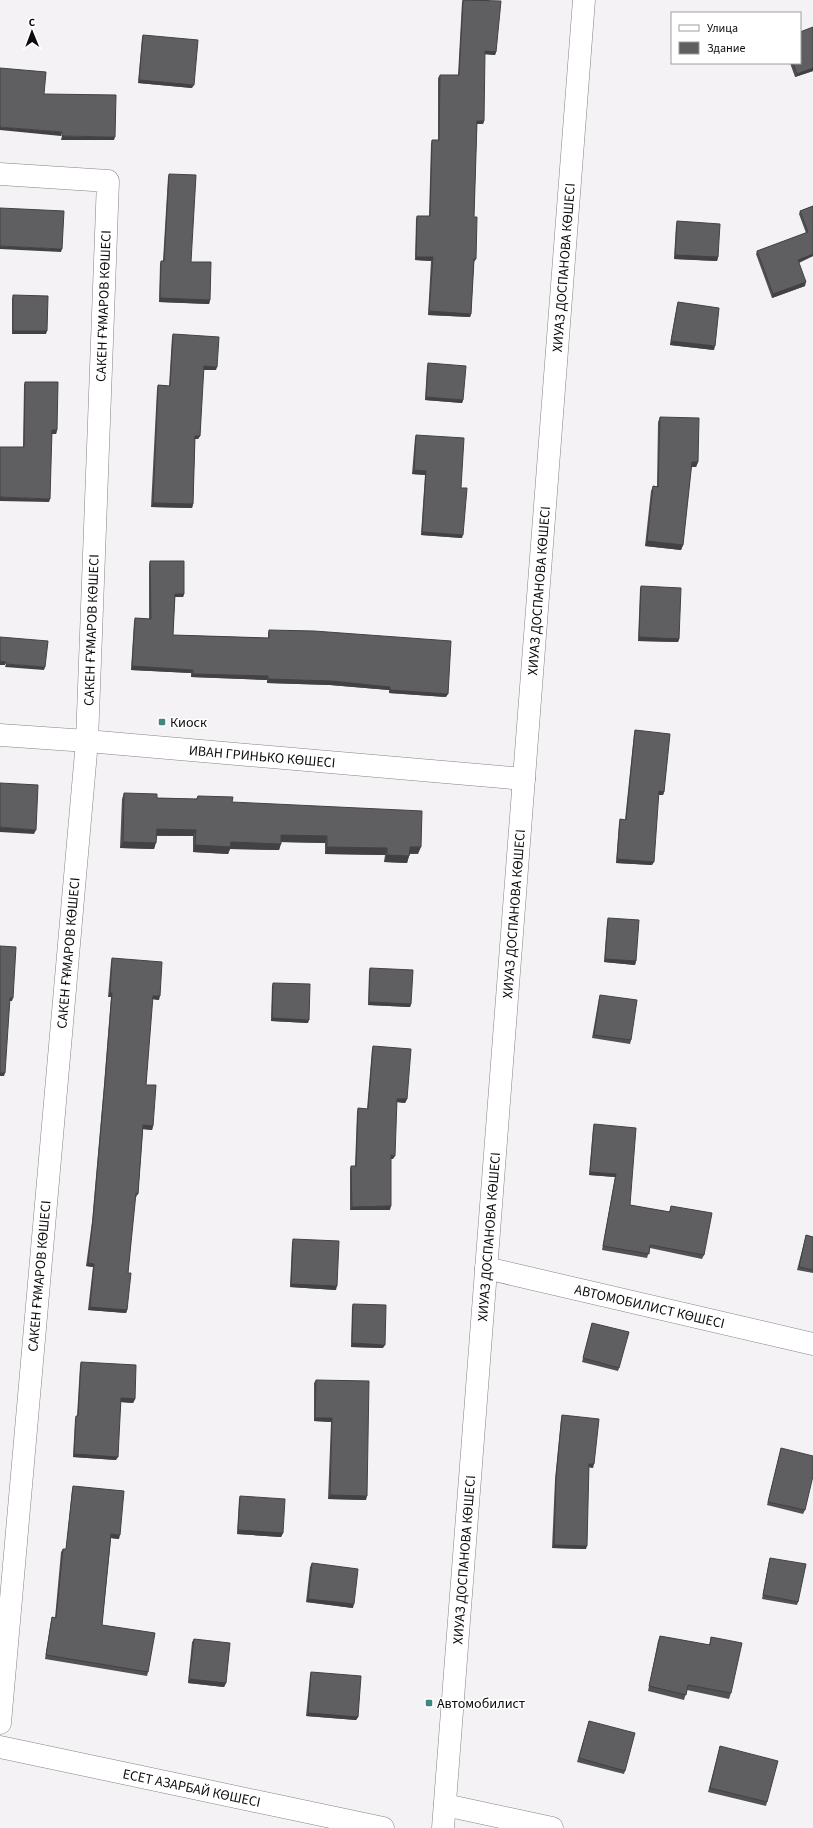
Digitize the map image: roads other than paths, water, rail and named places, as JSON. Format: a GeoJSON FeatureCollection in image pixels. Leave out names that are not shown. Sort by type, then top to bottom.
{"type":"FeatureCollection","features":[{"type":"Feature","properties":{"kind":"street","name":"ХИУАЗ ДОСПАНОВА КӨШЕСІ"},"geometry":{"type":"LineString","coordinates":[[443,1828],[584,0]]}},
{"type":"Feature","properties":{"kind":"street","name":"САКЕН ҒҰМАРОВ КӨШЕСІ"},"geometry":{"type":"LineString","coordinates":[[0,174],[108,181],[87,741],[0,1723]]}},
{"type":"Feature","properties":{"kind":"street","name":"ИВАН ГРИНЬКО КӨШЕСІ"},"geometry":{"type":"LineString","coordinates":[[0,735],[87,741],[524,779]]}},
{"type":"Feature","properties":{"kind":"street","name":"АВТОМОБИЛИСТ КӨШЕСІ"},"geometry":{"type":"LineString","coordinates":[[486,1268],[813,1344]]}},
{"type":"Feature","properties":{"kind":"street","name":"ЕСЕТ АЗАРБАЙ КӨШЕСІ"},"geometry":{"type":"LineString","coordinates":[[0,1747],[383,1828]]}},
{"type":"Feature","properties":{"kind":"street"},"geometry":{"type":"LineString","coordinates":[[445,1805],[552,1828]]}},
{"type":"Feature","properties":{"kind":"place","name":"Киоск"},"geometry":{"type":"Point","coordinates":[162,722]}},
{"type":"Feature","properties":{"kind":"place","name":"Автомобилист"},"geometry":{"type":"Point","coordinates":[429,1703]}}]}
